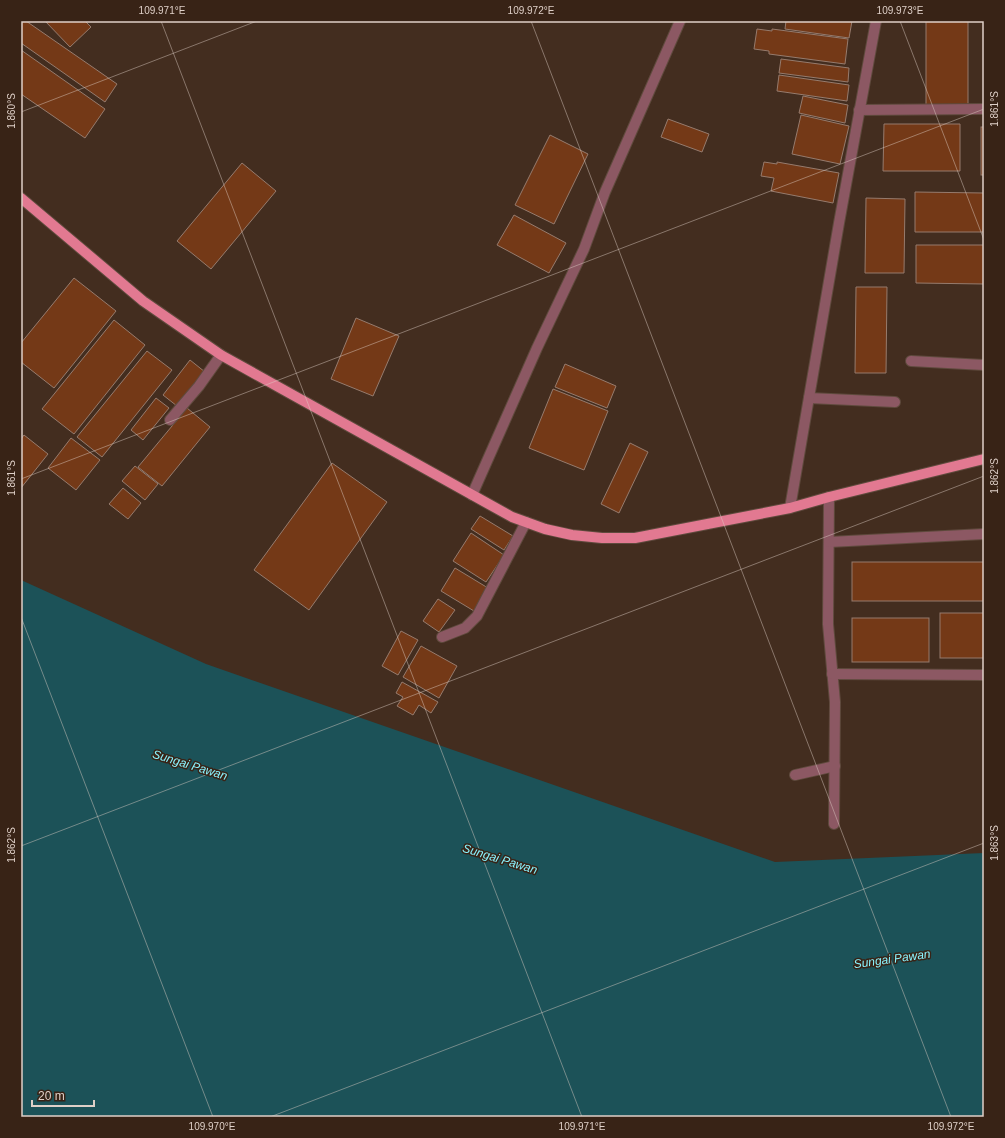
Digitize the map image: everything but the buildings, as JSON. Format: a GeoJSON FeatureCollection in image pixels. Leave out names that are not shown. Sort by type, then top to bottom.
{"type":"FeatureCollection","features":[{"type":"Feature","properties":{"kind":"main road"},"geometry":{"type":"LineString","coordinates":[[21,198],[142,301],[221,356],[512,517],[544,529],[572,535],[602,538],[635,538],[790,508],[984,459]]}},
{"type":"Feature","properties":{"kind":"street"},"geometry":{"type":"LineString","coordinates":[[472,495],[537,348],[584,249],[605,192],[680,21]]}},
{"type":"Feature","properties":{"kind":"street"},"geometry":{"type":"LineString","coordinates":[[790,508],[859,110],[876,21]]}},
{"type":"Feature","properties":{"kind":"street"},"geometry":{"type":"LineString","coordinates":[[859,110],[984,109]]}},
{"type":"Feature","properties":{"kind":"street"},"geometry":{"type":"LineString","coordinates":[[170,420],[199,386],[221,356]]}},
{"type":"Feature","properties":{"kind":"street"},"geometry":{"type":"LineString","coordinates":[[910,361],[984,365]]}},
{"type":"Feature","properties":{"kind":"street"},"geometry":{"type":"LineString","coordinates":[[809,398],[896,402]]}},
{"type":"Feature","properties":{"kind":"street"},"geometry":{"type":"LineString","coordinates":[[829,497],[828,624],[835,702],[834,824]]}},
{"type":"Feature","properties":{"kind":"street"},"geometry":{"type":"LineString","coordinates":[[442,637],[466,628],[476,616],[526,522]]}},
{"type":"Feature","properties":{"kind":"street"},"geometry":{"type":"LineString","coordinates":[[829,542],[984,534]]}},
{"type":"Feature","properties":{"kind":"street"},"geometry":{"type":"LineString","coordinates":[[832,674],[984,675]]}},
{"type":"Feature","properties":{"kind":"street"},"geometry":{"type":"LineString","coordinates":[[795,775],[835,766]]}},
{"type":"Feature","properties":{"kind":"water","name":"Sungai Pawan"},"geometry":{"type":"Polygon","coordinates":[[[21,580],[206,664],[775,862],[984,853],[984,1117],[21,1117],[21,580]]]}}]}
